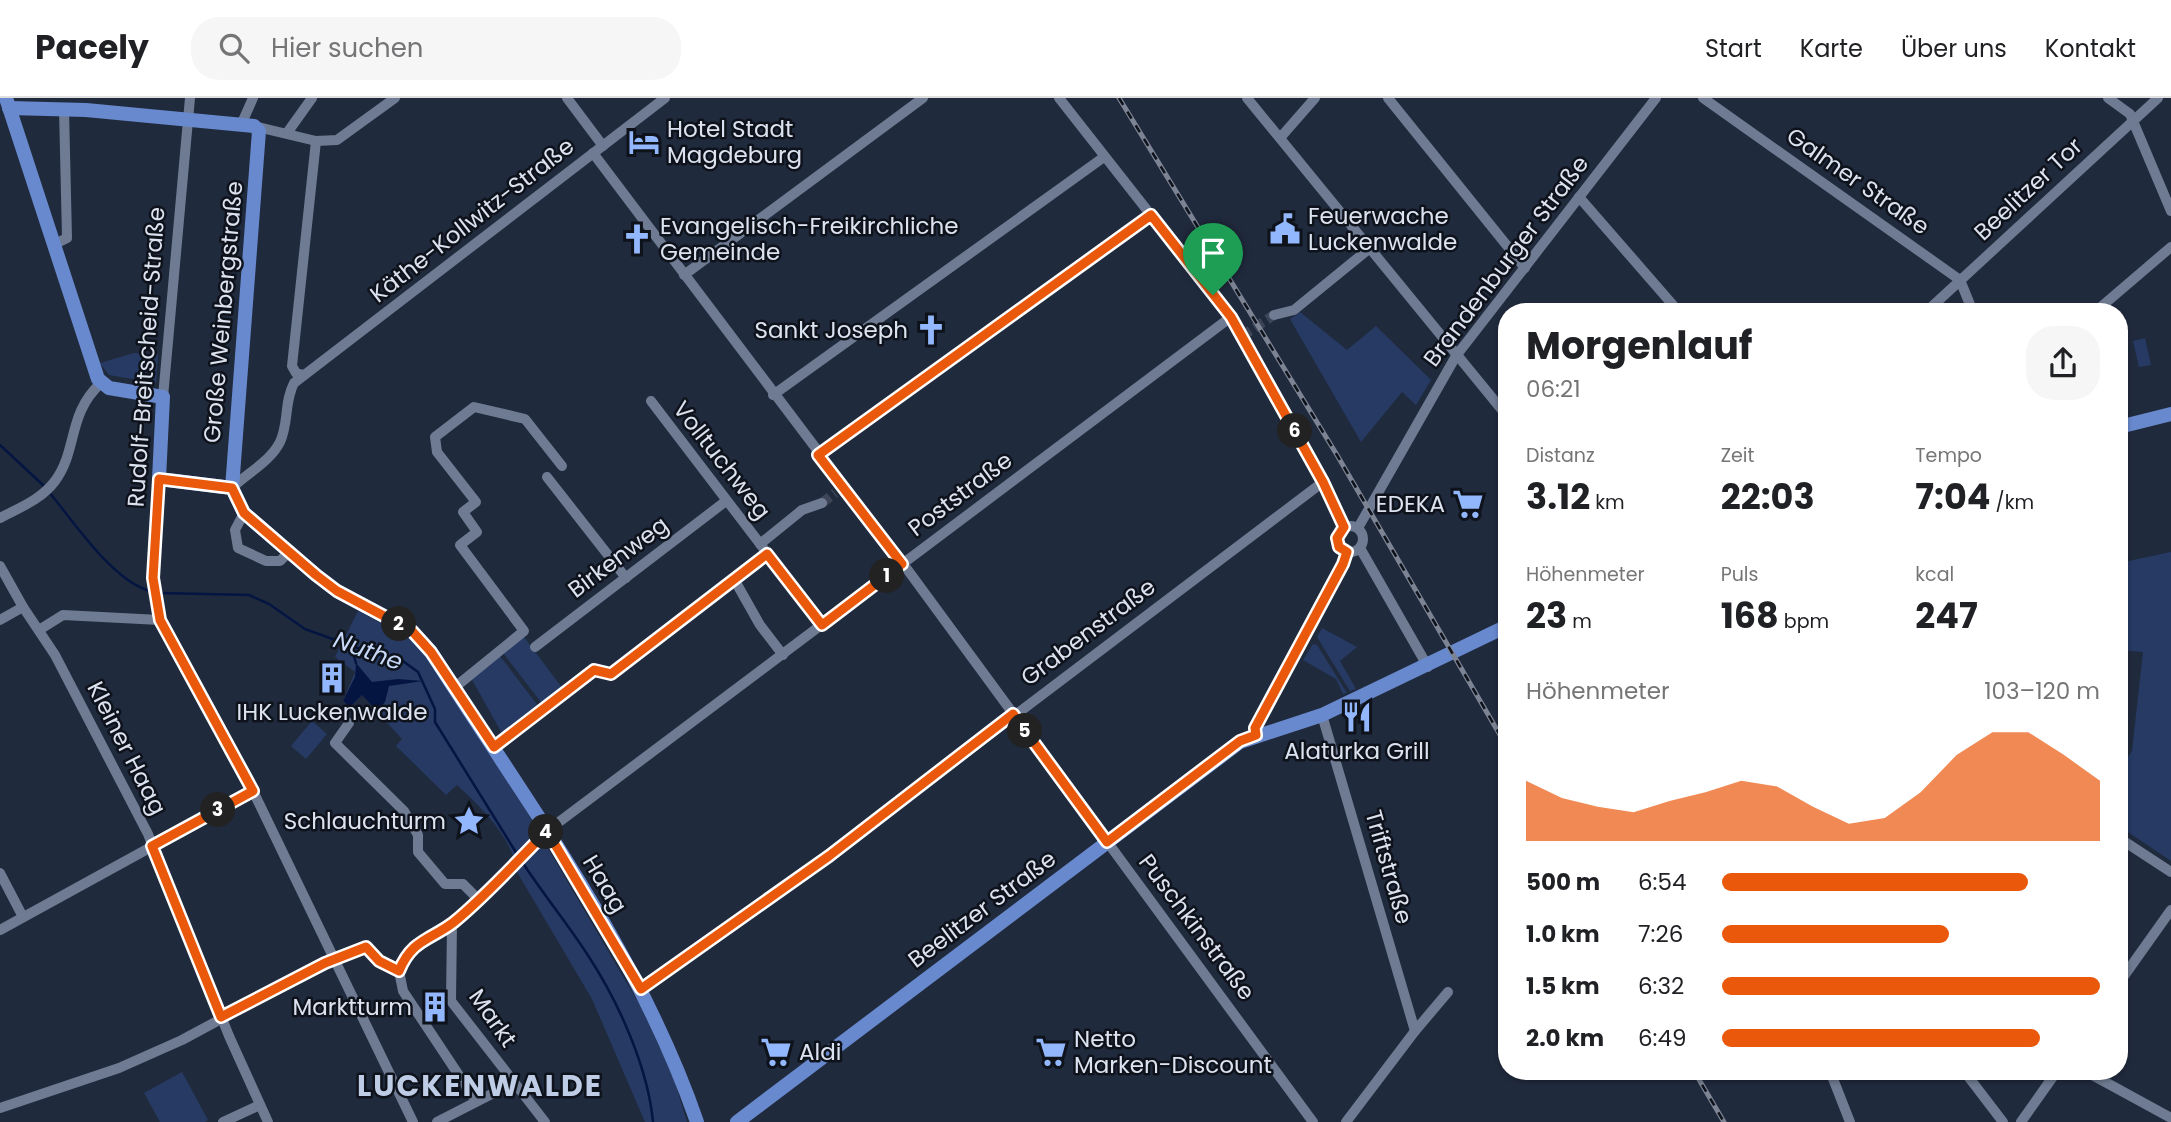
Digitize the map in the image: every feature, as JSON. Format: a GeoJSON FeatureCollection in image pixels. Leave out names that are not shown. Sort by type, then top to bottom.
{"type":"FeatureCollection","features":[{"type":"Feature","properties":{"kind":"main road"},"geometry":{"type":"LineString","coordinates":[[163,397],[109,388],[101,383],[94,372],[60,242],[5,105],[188,121],[252,130]]}},
{"type":"Feature","properties":{"kind":"main road","name":"Große Weinbergstraße"},"geometry":{"type":"LineString","coordinates":[[232,488],[252,130]]}},
{"type":"Feature","properties":{"kind":"main road","name":"Rudolf-Breitscheid-Straße"},"geometry":{"type":"LineString","coordinates":[[159,479],[163,397]]}},
{"type":"Feature","properties":{"kind":"main road"},"geometry":{"type":"LineString","coordinates":[[2128,425],[2171,414]]}},
{"type":"Feature","properties":{"kind":"main road"},"geometry":{"type":"LineString","coordinates":[[159,479],[232,488]]}},
{"type":"Feature","properties":{"kind":"main road","name":"Haag"},"geometry":{"type":"LineString","coordinates":[[232,488],[244,513],[289,552],[337,591],[412,631],[431,652],[547,831],[641,989],[680,1070],[697,1122]]}},
{"type":"Feature","properties":{"kind":"main road","name":"Beelitzer Straße"},"geometry":{"type":"LineString","coordinates":[[737,1122],[1240,741],[1322,715],[1429,667],[1498,631]]}},
{"type":"Feature","properties":{"kind":"street","name":"Rudolf-Breitscheid-Straße"},"geometry":{"type":"LineString","coordinates":[[163,397],[190,98]]}},
{"type":"Feature","properties":{"kind":"street"},"geometry":{"type":"LineString","coordinates":[[253,98],[252,130],[316,141],[337,140],[395,98]]}},
{"type":"Feature","properties":{"kind":"street"},"geometry":{"type":"LineString","coordinates":[[287,134],[312,98]]}},
{"type":"Feature","properties":{"kind":"street"},"geometry":{"type":"LineString","coordinates":[[567,98],[603,146]]}},
{"type":"Feature","properties":{"kind":"street","name":"Käthe-Kollwitz-Straße"},"geometry":{"type":"LineString","coordinates":[[304,375],[665,98]]}},
{"type":"Feature","properties":{"kind":"street"},"geometry":{"type":"LineString","coordinates":[[684,275],[923,98]]}},
{"type":"Feature","properties":{"kind":"street"},"geometry":{"type":"LineString","coordinates":[[1059,98],[1231,317],[1323,482],[1344,527]]}},
{"type":"Feature","properties":{"kind":"street"},"geometry":{"type":"LineString","coordinates":[[1247,98],[1498,405]]}},
{"type":"Feature","properties":{"kind":"street"},"geometry":{"type":"LineString","coordinates":[[1280,138],[1315,98]]}},
{"type":"Feature","properties":{"kind":"street"},"geometry":{"type":"LineString","coordinates":[[1388,98],[1525,268]]}},
{"type":"Feature","properties":{"kind":"street","name":"Brandenburger Straße"},"geometry":{"type":"LineString","coordinates":[[1358,528],[1456,356],[1656,98]]}},
{"type":"Feature","properties":{"kind":"street","name":"Galmer Straße"},"geometry":{"type":"LineString","coordinates":[[1703,98],[1961,279]]}},
{"type":"Feature","properties":{"kind":"street"},"geometry":{"type":"LineString","coordinates":[[2108,98],[2130,114],[2134,121],[2171,211]]}},
{"type":"Feature","properties":{"kind":"street","name":"Beelitzer Tor"},"geometry":{"type":"LineString","coordinates":[[1936,303],[2158,98]]}},
{"type":"Feature","properties":{"kind":"street"},"geometry":{"type":"LineString","coordinates":[[60,242],[66,238],[64,109]]}},
{"type":"Feature","properties":{"kind":"street"},"geometry":{"type":"LineString","coordinates":[[232,488],[274,451],[281,440],[287,396],[304,375],[296,373],[292,366],[316,141]]}},
{"type":"Feature","properties":{"kind":"street","name":"Puschkinstraße"},"geometry":{"type":"LineString","coordinates":[[593,153],[818,455],[839,490],[902,564],[1313,1122]]}},
{"type":"Feature","properties":{"kind":"street"},"geometry":{"type":"LineString","coordinates":[[773,394],[1104,157]]}},
{"type":"Feature","properties":{"kind":"street"},"geometry":{"type":"LineString","coordinates":[[1579,197],[1671,303]]}},
{"type":"Feature","properties":{"kind":"street"},"geometry":{"type":"LineString","coordinates":[[818,455],[1151,215]]}},
{"type":"Feature","properties":{"kind":"street"},"geometry":{"type":"LineString","coordinates":[[2106,303],[2171,247]]}},
{"type":"Feature","properties":{"kind":"street"},"geometry":{"type":"LineString","coordinates":[[1274,315],[1294,310],[1370,248]]}},
{"type":"Feature","properties":{"kind":"street"},"geometry":{"type":"LineString","coordinates":[[1961,279],[1970,303]]}},
{"type":"Feature","properties":{"kind":"street","name":"Poststraße"},"geometry":{"type":"LineString","coordinates":[[547,831],[1231,317]]}},
{"type":"Feature","properties":{"kind":"street"},"geometry":{"type":"LineString","coordinates":[[0,518],[48,488],[70,444],[81,405],[101,383]]}},
{"type":"Feature","properties":{"kind":"street","name":"Volltuchweg"},"geometry":{"type":"LineString","coordinates":[[650,401],[822,625]]}},
{"type":"Feature","properties":{"kind":"street"},"geometry":{"type":"LineString","coordinates":[[454,688],[524,631],[460,545],[477,532],[463,512],[476,502],[438,452],[435,437],[474,407],[525,419],[562,466]]}},
{"type":"Feature","properties":{"kind":"street"},"geometry":{"type":"LineString","coordinates":[[547,477],[626,578]]}},
{"type":"Feature","properties":{"kind":"street","name":"Rudolf-Breitscheid-Straße"},"geometry":{"type":"LineString","coordinates":[[159,479],[153,587],[160,620],[253,791],[413,1122]]}},
{"type":"Feature","properties":{"kind":"street","name":"Grabenstraße"},"geometry":{"type":"LineString","coordinates":[[641,989],[829,856],[1013,714],[1323,482]]}},
{"type":"Feature","properties":{"kind":"street","name":"Birkenweg"},"geometry":{"type":"LineString","coordinates":[[535,647],[726,501]]}},
{"type":"Feature","properties":{"kind":"street","name":"Volltuchweg"},"geometry":{"type":"LineString","coordinates":[[760,544],[802,510],[822,503]]}},
{"type":"Feature","properties":{"kind":"street"},"geometry":{"type":"LineString","coordinates":[[244,513],[235,530],[238,548],[266,561],[280,561],[289,552]]}},
{"type":"Feature","properties":{"kind":"street"},"geometry":{"type":"LineString","coordinates":[[1344,527],[1358,528],[1363,536],[1360,548],[1429,667]]}},
{"type":"Feature","properties":{"kind":"street"},"geometry":{"type":"LineString","coordinates":[[1344,527],[1338,534],[1337,543],[1347,552]]}},
{"type":"Feature","properties":{"kind":"street"},"geometry":{"type":"LineString","coordinates":[[1347,552],[1360,548]]}},
{"type":"Feature","properties":{"kind":"street"},"geometry":{"type":"LineString","coordinates":[[1256,735],[1255,728],[1336,579],[1347,552]]}},
{"type":"Feature","properties":{"kind":"street","name":"Volltuchweg"},"geometry":{"type":"LineString","coordinates":[[494,747],[594,670],[611,674],[767,554]]}},
{"type":"Feature","properties":{"kind":"street","name":"Kleiner Haag"},"geometry":{"type":"LineString","coordinates":[[0,566],[55,655],[108,754],[152,846],[221,1017],[268,1122]]}},
{"type":"Feature","properties":{"kind":"street"},"geometry":{"type":"LineString","coordinates":[[734,579],[760,625],[783,655]]}},
{"type":"Feature","properties":{"kind":"street"},"geometry":{"type":"LineString","coordinates":[[0,620],[23,607]]}},
{"type":"Feature","properties":{"kind":"street"},"geometry":{"type":"LineString","coordinates":[[39,630],[63,615],[160,620]]}},
{"type":"Feature","properties":{"kind":"street","name":"Triftstraße"},"geometry":{"type":"LineString","coordinates":[[1322,715],[1415,1031]]}},
{"type":"Feature","properties":{"kind":"street"},"geometry":{"type":"LineString","coordinates":[[349,723],[335,743],[404,811],[418,835],[418,852],[445,884],[463,884],[478,899]]}},
{"type":"Feature","properties":{"kind":"street"},"geometry":{"type":"LineString","coordinates":[[0,930],[253,791]]}},
{"type":"Feature","properties":{"kind":"street"},"geometry":{"type":"LineString","coordinates":[[476,1101],[403,991],[399,971],[405,957],[429,935],[452,923],[547,831]]}},
{"type":"Feature","properties":{"kind":"street"},"geometry":{"type":"LineString","coordinates":[[2128,844],[2171,872]]}},
{"type":"Feature","properties":{"kind":"street"},"geometry":{"type":"LineString","coordinates":[[0,873],[23,917]]}},
{"type":"Feature","properties":{"kind":"street"},"geometry":{"type":"LineString","coordinates":[[2128,970],[2171,910]]}},
{"type":"Feature","properties":{"kind":"street","name":"Markt"},"geometry":{"type":"LineString","coordinates":[[452,923],[451,1001],[545,1122]]}},
{"type":"Feature","properties":{"kind":"street"},"geometry":{"type":"LineString","coordinates":[[0,1108],[118,1069],[182,1041],[221,1017],[335,958],[366,947],[379,961],[399,971]]}},
{"type":"Feature","properties":{"kind":"street"},"geometry":{"type":"LineString","coordinates":[[1346,1122],[1448,992]]}},
{"type":"Feature","properties":{"kind":"street"},"geometry":{"type":"LineString","coordinates":[[1834,1080],[1850,1122]]}},
{"type":"Feature","properties":{"kind":"street"},"geometry":{"type":"LineString","coordinates":[[1971,1080],[2003,1122]]}},
{"type":"Feature","properties":{"kind":"street"},"geometry":{"type":"LineString","coordinates":[[2021,1122],[2051,1080]]}},
{"type":"Feature","properties":{"kind":"street"},"geometry":{"type":"LineString","coordinates":[[2101,1080],[2171,1118]]}},
{"type":"Feature","properties":{"kind":"street"},"geometry":{"type":"LineString","coordinates":[[437,1122],[513,1083]]}},
{"type":"Feature","properties":{"kind":"street"},"geometry":{"type":"LineString","coordinates":[[223,1122],[260,1105]]}},
{"type":"Feature","properties":{"kind":"shaded area"},"geometry":{"type":"Polygon","coordinates":[[[1300,312],[1347,350],[1376,326],[1431,380],[1416,405],[1402,392],[1361,442],[1290,319],[1300,312]]]}},
{"type":"Feature","properties":{"kind":"shaded area"},"geometry":{"type":"Polygon","coordinates":[[[2145,338],[2151,365],[2139,367],[2133,341],[2145,338]]]}},
{"type":"Feature","properties":{"kind":"shaded area"},"geometry":{"type":"Polygon","coordinates":[[[134,353],[158,354],[156,383],[109,375],[100,363],[134,353]]]}},
{"type":"Feature","properties":{"kind":"shaded area"},"geometry":{"type":"Polygon","coordinates":[[[2171,552],[2171,861],[2128,832],[2128,757],[2132,751],[2143,652],[2128,651],[2128,561],[2171,552]]]}},
{"type":"Feature","properties":{"kind":"shaded area"},"geometry":{"type":"Polygon","coordinates":[[[358,611],[409,638],[430,661],[491,751],[642,1009],[673,1076],[687,1122],[645,1122],[592,999],[517,872],[509,847],[495,824],[457,785],[446,795],[396,746],[402,739],[362,695],[350,707],[343,701],[355,672],[335,657],[358,611]]]}},
{"type":"Feature","properties":{"kind":"shaded area"},"geometry":{"type":"Polygon","coordinates":[[[1322,628],[1357,647],[1340,661],[1356,689],[1350,691],[1317,637],[1322,628]]]}},
{"type":"Feature","properties":{"kind":"shaded area"},"geometry":{"type":"Polygon","coordinates":[[[524,637],[563,689],[543,705],[503,653],[524,637]]]}},
{"type":"Feature","properties":{"kind":"shaded area"},"geometry":{"type":"Polygon","coordinates":[[[1313,644],[1317,645],[1347,693],[1343,694],[1336,679],[1303,660],[1313,644]]]}},
{"type":"Feature","properties":{"kind":"shaded area"},"geometry":{"type":"Polygon","coordinates":[[[500,656],[539,707],[503,735],[471,678],[500,656]]]}},
{"type":"Feature","properties":{"kind":"shaded area"},"geometry":{"type":"Polygon","coordinates":[[[356,663],[372,682],[398,679],[423,681],[389,686],[385,702],[377,711],[362,695],[350,707],[343,701],[355,677],[356,663]]]}},
{"type":"Feature","properties":{"kind":"shaded area"},"geometry":{"type":"Polygon","coordinates":[[[312,721],[327,734],[306,759],[291,746],[312,721]]]}},
{"type":"Feature","properties":{"kind":"shaded area"},"geometry":{"type":"Polygon","coordinates":[[[182,1072],[208,1120],[205,1122],[160,1122],[144,1093],[182,1072]]]}},
{"type":"Feature","properties":{"kind":"waterway","name":"Nuthe"},"geometry":{"type":"LineString","coordinates":[[0,445],[44,486]]}},
{"type":"Feature","properties":{"kind":"waterway","name":"Nuthe"},"geometry":{"type":"LineString","coordinates":[[48,491],[108,563],[136,585],[150,591]]}},
{"type":"Feature","properties":{"kind":"waterway","name":"Nuthe"},"geometry":{"type":"LineString","coordinates":[[160,593],[249,595],[269,604],[305,629],[371,653],[400,659],[418,672],[435,709],[435,722],[517,854]]}},
{"type":"Feature","properties":{"kind":"waterway"},"geometry":{"type":"LineString","coordinates":[[351,646],[356,663]]}},
{"type":"Feature","properties":{"kind":"waterway","name":"Nuthe"},"geometry":{"type":"LineString","coordinates":[[521,860],[581,945],[611,995],[638,1058],[653,1122]]}},
{"type":"Feature","properties":{"kind":"tunnel"},"geometry":{"type":"LineString","coordinates":[[1242,336],[1274,315]]}},
{"type":"Feature","properties":{"kind":"tunnel"},"geometry":{"type":"LineString","coordinates":[[822,503],[835,493]]}},
{"type":"Feature","properties":{"kind":"railway"},"geometry":{"type":"LineString","coordinates":[[1119,98],[1337,455],[1498,732]]}},
{"type":"Feature","properties":{"kind":"railway"},"geometry":{"type":"LineString","coordinates":[[1699,1080],[1724,1122]]}},
{"type":"Feature","properties":{"kind":"place","name":"Hotel Stadt Magdeburg"},"geometry":{"type":"Point","coordinates":[644,142]}},
{"type":"Feature","properties":{"kind":"place","name":"Feuerwache Luckenwalde"},"geometry":{"type":"Point","coordinates":[1285,229]}},
{"type":"Feature","properties":{"kind":"place","name":"Evangelisch-Freikirchliche Gemeinde"},"geometry":{"type":"Point","coordinates":[637,239]}},
{"type":"Feature","properties":{"kind":"place","name":"Sankt Joseph"},"geometry":{"type":"Point","coordinates":[931,330]}},
{"type":"Feature","properties":{"kind":"place","name":"EDEKA"},"geometry":{"type":"Point","coordinates":[1468,504]}},
{"type":"Feature","properties":{"kind":"place","name":"IHK Luckenwalde"},"geometry":{"type":"Point","coordinates":[332,678]}},
{"type":"Feature","properties":{"kind":"place","name":"Alaturka Grill"},"geometry":{"type":"Point","coordinates":[1357,717]}},
{"type":"Feature","properties":{"kind":"place","name":"Schlauchturm"},"geometry":{"type":"Point","coordinates":[469,821]}},
{"type":"Feature","properties":{"kind":"place","name":"Marktturm"},"geometry":{"type":"Point","coordinates":[435,1007]}},
{"type":"Feature","properties":{"kind":"place","name":"Aldi"},"geometry":{"type":"Point","coordinates":[776,1052]}},
{"type":"Feature","properties":{"kind":"place","name":"Netto Marken-Discount"},"geometry":{"type":"Point","coordinates":[1051,1052]}},
{"type":"Feature","properties":{"kind":"district","name":"LUCKENWALDE"},"geometry":{"type":"Point","coordinates":[480,1086]}},
{"type":"Feature","properties":{"kind":"route"},"geometry":{"type":"LineString","coordinates":[[1151,215],[1213,295],[1231,317],[1340,513],[1344,527],[1338,534],[1337,543],[1347,552],[1336,579],[1255,728],[1256,735],[1240,741],[1107,842],[1013,714],[829,856],[641,989],[547,831],[452,923],[429,935],[405,957],[399,971],[379,961],[366,947],[325,963],[221,1017],[152,846],[253,791],[160,620],[153,578],[159,479],[232,488],[238,507],[316,575],[337,591],[412,631],[431,652],[494,747],[594,670],[611,674],[653,639],[767,554],[793,583],[822,625],[902,564],[818,455],[1151,215]]}}]}
